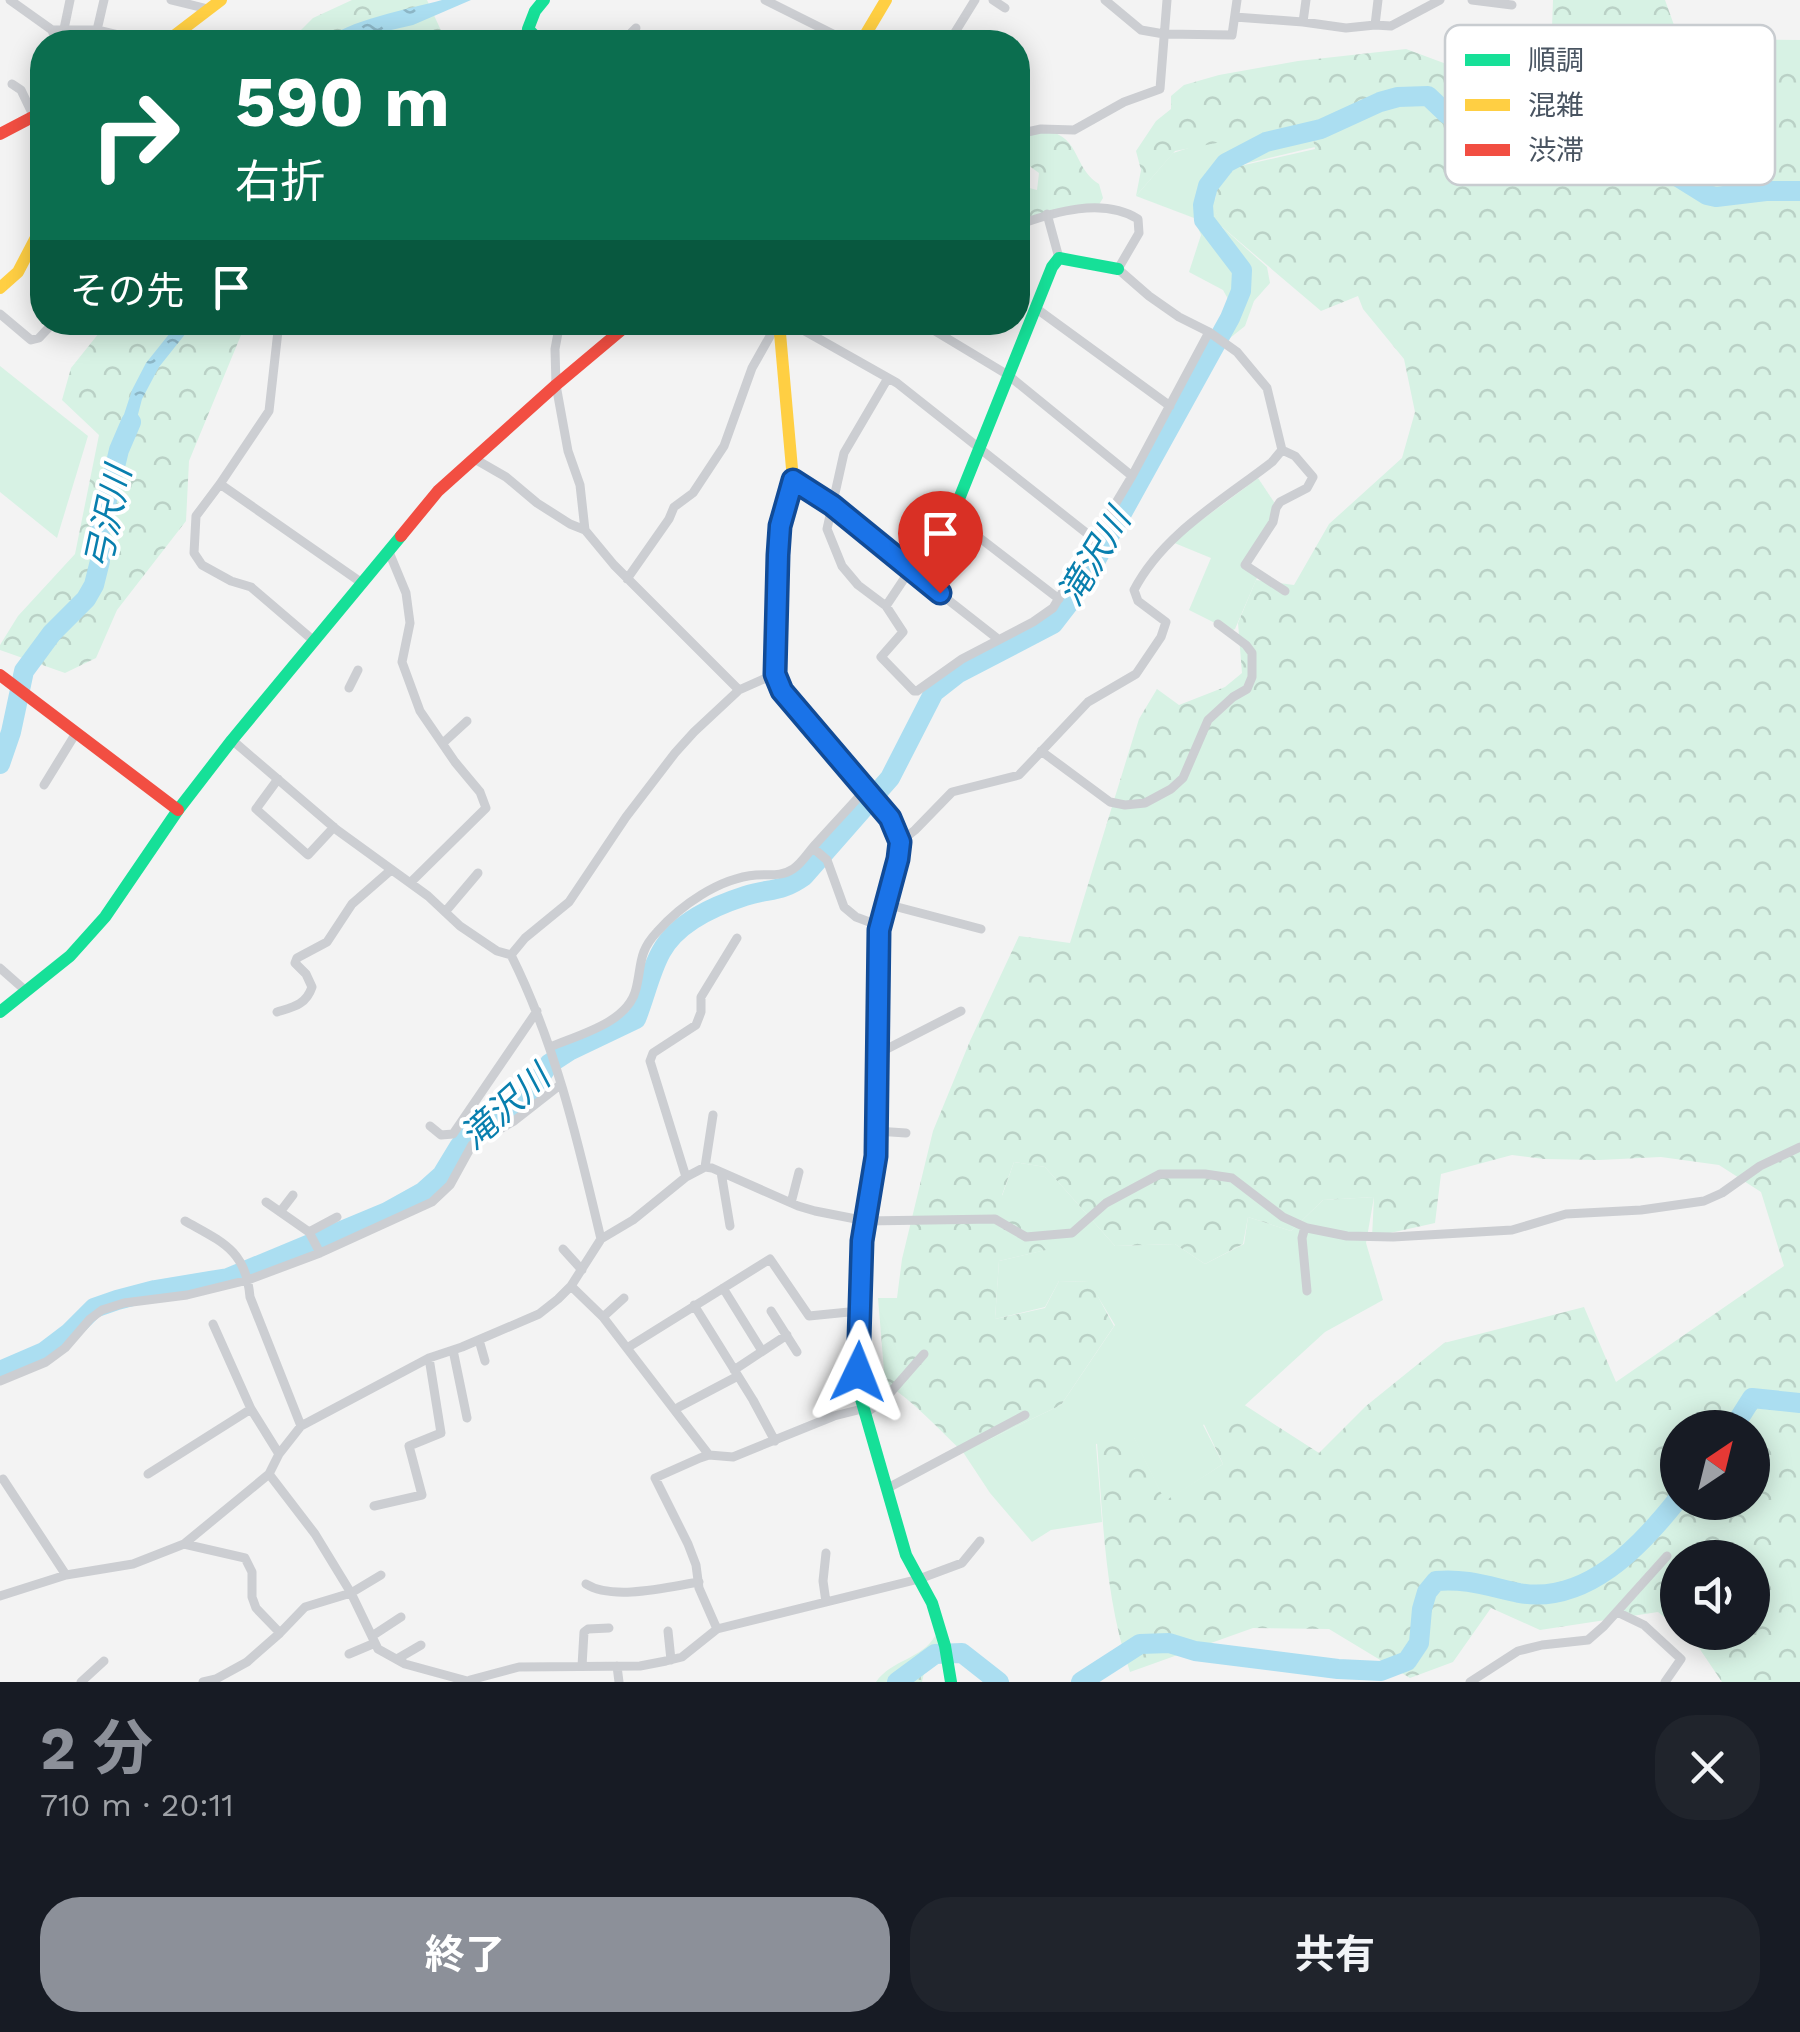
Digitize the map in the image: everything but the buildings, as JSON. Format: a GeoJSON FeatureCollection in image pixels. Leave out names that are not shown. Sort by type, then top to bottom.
{"type":"FeatureCollection","features":[{"type":"Feature","properties":{"kind":"street"},"geometry":{"type":"LineString","coordinates":[[10,0],[52,30],[98,30],[104,0]]}},
{"type":"Feature","properties":{"kind":"street"},"geometry":{"type":"LineString","coordinates":[[64,28],[70,0]]}},
{"type":"Feature","properties":{"kind":"street"},"geometry":{"type":"LineString","coordinates":[[171,0],[208,9]]}},
{"type":"Feature","properties":{"kind":"street"},"geometry":{"type":"LineString","coordinates":[[181,30],[221,0]]}},
{"type":"Feature","properties":{"kind":"street"},"geometry":{"type":"LineString","coordinates":[[528,28],[534,11],[544,0]]}},
{"type":"Feature","properties":{"kind":"street"},"geometry":{"type":"LineString","coordinates":[[765,0],[825,30]]}},
{"type":"Feature","properties":{"kind":"street"},"geometry":{"type":"LineString","coordinates":[[868,30],[886,0]]}},
{"type":"Feature","properties":{"kind":"street"},"geometry":{"type":"LineString","coordinates":[[956,30],[975,0]]}},
{"type":"Feature","properties":{"kind":"street"},"geometry":{"type":"LineString","coordinates":[[993,0],[1005,8]]}},
{"type":"Feature","properties":{"kind":"street"},"geometry":{"type":"LineString","coordinates":[[1105,0],[1142,30],[1232,35],[1237,0]]}},
{"type":"Feature","properties":{"kind":"street"},"geometry":{"type":"LineString","coordinates":[[1030,131],[1074,130],[1124,102],[1160,89],[1167,0]]}},
{"type":"Feature","properties":{"kind":"street"},"geometry":{"type":"LineString","coordinates":[[1303,22],[1306,0]]}},
{"type":"Feature","properties":{"kind":"street"},"geometry":{"type":"LineString","coordinates":[[1375,25],[1378,0]]}},
{"type":"Feature","properties":{"kind":"street"},"geometry":{"type":"LineString","coordinates":[[1235,18],[1346,28],[1391,26],[1440,0]]}},
{"type":"Feature","properties":{"kind":"street"},"geometry":{"type":"LineString","coordinates":[[1472,0],[1512,5]]}},
{"type":"Feature","properties":{"kind":"street"},"geometry":{"type":"LineString","coordinates":[[12,84],[30,103]]}},
{"type":"Feature","properties":{"kind":"street"},"geometry":{"type":"LineString","coordinates":[[0,134],[30,118]]}},
{"type":"Feature","properties":{"kind":"street"},"geometry":{"type":"LineString","coordinates":[[1030,220],[1047,214],[1108,208],[1127,212],[1138,219],[1139,233],[1118,268]]}},
{"type":"Feature","properties":{"kind":"street"},"geometry":{"type":"LineString","coordinates":[[1047,214],[1059,258]]}},
{"type":"Feature","properties":{"kind":"street"},"geometry":{"type":"LineString","coordinates":[[0,288],[18,272],[30,249]]}},
{"type":"Feature","properties":{"kind":"street"},"geometry":{"type":"LineString","coordinates":[[1059,258],[1118,268],[1178,318],[1212,334],[1237,352],[1266,388],[1282,450],[1294,456],[1313,477],[1308,488],[1280,502],[1274,522],[1245,566],[1285,591]]}},
{"type":"Feature","properties":{"kind":"street"},"geometry":{"type":"LineString","coordinates":[[1030,325],[1059,258]]}},
{"type":"Feature","properties":{"kind":"street"},"geometry":{"type":"LineString","coordinates":[[1037,309],[1170,406]]}},
{"type":"Feature","properties":{"kind":"street"},"geometry":{"type":"LineString","coordinates":[[0,314],[31,340],[42,335]]}},
{"type":"Feature","properties":{"kind":"street"},"geometry":{"type":"LineString","coordinates":[[888,378],[844,453],[827,529],[842,566],[858,586],[886,606],[903,632],[880,656],[917,691],[962,658],[1053,608],[1212,334]]}},
{"type":"Feature","properties":{"kind":"street"},"geometry":{"type":"LineString","coordinates":[[277,335],[269,411],[196,516],[194,553],[202,565],[252,587],[314,640]]}},
{"type":"Feature","properties":{"kind":"street"},"geometry":{"type":"LineString","coordinates":[[558,335],[556,385],[568,451],[580,485],[585,530]]}},
{"type":"Feature","properties":{"kind":"street"},"geometry":{"type":"LineString","coordinates":[[0,1012],[70,956],[106,917],[178,810],[232,740],[438,491],[616,335]]}},
{"type":"Feature","properties":{"kind":"street"},"geometry":{"type":"LineString","coordinates":[[628,580],[670,519],[674,507],[693,493],[724,446],[752,368],[771,335]]}},
{"type":"Feature","properties":{"kind":"street"},"geometry":{"type":"LineString","coordinates":[[780,335],[793,480],[780,526],[775,674],[782,691],[890,818],[900,842],[878,943],[874,1178],[860,1270],[858,1372],[863,1412],[906,1555],[932,1603],[946,1646],[950,1675]]}},
{"type":"Feature","properties":{"kind":"street"},"geometry":{"type":"LineString","coordinates":[[812,335],[888,378],[928,407],[1094,540]]}},
{"type":"Feature","properties":{"kind":"street"},"geometry":{"type":"LineString","coordinates":[[942,335],[1008,375],[1132,476]]}},
{"type":"Feature","properties":{"kind":"street"},"geometry":{"type":"LineString","coordinates":[[886,606],[959,499],[1026,335]]}},
{"type":"Feature","properties":{"kind":"street"},"geometry":{"type":"LineString","coordinates":[[900,842],[952,792],[1018,774],[1088,702],[1136,674],[1161,637],[1166,622],[1138,601],[1134,590],[1143,573],[1171,540],[1272,462],[1282,450]]}},
{"type":"Feature","properties":{"kind":"street"},"geometry":{"type":"LineString","coordinates":[[473,458],[506,478],[537,504],[585,530],[628,580],[738,690]]}},
{"type":"Feature","properties":{"kind":"street"},"geometry":{"type":"LineString","coordinates":[[793,480],[832,505],[998,639]]}},
{"type":"Feature","properties":{"kind":"street"},"geometry":{"type":"LineString","coordinates":[[220,484],[362,583]]}},
{"type":"Feature","properties":{"kind":"street"},"geometry":{"type":"LineString","coordinates":[[950,515],[1060,599]]}},
{"type":"Feature","properties":{"kind":"street"},"geometry":{"type":"LineString","coordinates":[[390,552],[406,593],[410,623],[402,662],[420,711],[480,792],[486,808],[410,883]]}},
{"type":"Feature","properties":{"kind":"street"},"geometry":{"type":"LineString","coordinates":[[1042,750],[1110,802],[1145,803],[1171,789],[1183,778],[1208,720],[1247,689],[1252,677],[1252,653],[1218,624]]}},
{"type":"Feature","properties":{"kind":"street"},"geometry":{"type":"LineString","coordinates":[[349,688],[358,670]]}},
{"type":"Feature","properties":{"kind":"street"},"geometry":{"type":"LineString","coordinates":[[511,955],[568,902],[674,753],[712,712],[738,690],[775,674]]}},
{"type":"Feature","properties":{"kind":"street"},"geometry":{"type":"LineString","coordinates":[[4,678],[178,810]]}},
{"type":"Feature","properties":{"kind":"street"},"geometry":{"type":"LineString","coordinates":[[443,743],[467,721]]}},
{"type":"Feature","properties":{"kind":"street"},"geometry":{"type":"LineString","coordinates":[[44,785],[76,733]]}},
{"type":"Feature","properties":{"kind":"street"},"geometry":{"type":"LineString","coordinates":[[232,740],[460,926],[497,951],[511,955],[550,1050],[575,1129],[601,1239]]}},
{"type":"Feature","properties":{"kind":"street"},"geometry":{"type":"LineString","coordinates":[[278,779],[256,809],[308,854],[334,827]]}},
{"type":"Feature","properties":{"kind":"street"},"geometry":{"type":"LineString","coordinates":[[550,1050],[621,1013],[636,990],[644,950],[680,910],[736,880],[794,869],[866,788]]}},
{"type":"Feature","properties":{"kind":"street"},"geometry":{"type":"LineString","coordinates":[[812,848],[827,860],[844,907],[856,917],[880,926]]}},
{"type":"Feature","properties":{"kind":"street"},"geometry":{"type":"LineString","coordinates":[[277,1012],[299,1006],[310,994],[312,987],[296,963],[297,958],[327,942],[352,904],[391,870]]}},
{"type":"Feature","properties":{"kind":"street"},"geometry":{"type":"LineString","coordinates":[[445,912],[478,873]]}},
{"type":"Feature","properties":{"kind":"street"},"geometry":{"type":"LineString","coordinates":[[886,904],[981,930]]}},
{"type":"Feature","properties":{"kind":"street"},"geometry":{"type":"LineString","coordinates":[[686,1177],[650,1060],[653,1053],[696,1024],[701,1012],[700,997],[738,938]]}},
{"type":"Feature","properties":{"kind":"street"},"geometry":{"type":"LineString","coordinates":[[0,968],[26,991]]}},
{"type":"Feature","properties":{"kind":"street"},"geometry":{"type":"LineString","coordinates":[[430,1126],[441,1134],[454,1134],[537,1012]]}},
{"type":"Feature","properties":{"kind":"street"},"geometry":{"type":"LineString","coordinates":[[877,1054],[961,1012]]}},
{"type":"Feature","properties":{"kind":"street"},"geometry":{"type":"LineString","coordinates":[[0,1381],[46,1362],[102,1310],[248,1280],[320,1253],[432,1202],[450,1185],[472,1144],[514,1122],[559,1080]]}},
{"type":"Feature","properties":{"kind":"street"},"geometry":{"type":"LineString","coordinates":[[704,1167],[712,1115]]}},
{"type":"Feature","properties":{"kind":"street"},"geometry":{"type":"LineString","coordinates":[[876,1131],[906,1133]]}},
{"type":"Feature","properties":{"kind":"street"},"geometry":{"type":"LineString","coordinates":[[0,1596],[66,1575],[133,1564],[184,1544],[269,1474],[301,1426],[429,1358],[539,1314],[571,1286],[601,1239],[704,1167],[815,1211],[866,1221],[995,1219],[1026,1237],[1072,1233],[1106,1203],[1160,1174],[1205,1174],[1232,1178],[1284,1217],[1305,1227],[1372,1237],[1512,1230],[1566,1214],[1704,1202],[1800,1146]]}},
{"type":"Feature","properties":{"kind":"street"},"geometry":{"type":"LineString","coordinates":[[720,1172],[730,1226]]}},
{"type":"Feature","properties":{"kind":"street"},"geometry":{"type":"LineString","coordinates":[[792,1203],[799,1172]]}},
{"type":"Feature","properties":{"kind":"street"},"geometry":{"type":"LineString","coordinates":[[280,1212],[293,1195]]}},
{"type":"Feature","properties":{"kind":"street"},"geometry":{"type":"LineString","coordinates":[[266,1202],[309,1232],[320,1253]]}},
{"type":"Feature","properties":{"kind":"street"},"geometry":{"type":"LineString","coordinates":[[309,1232],[336,1217]]}},
{"type":"Feature","properties":{"kind":"street"},"geometry":{"type":"LineString","coordinates":[[185,1221],[239,1257],[250,1297],[301,1426]]}},
{"type":"Feature","properties":{"kind":"street"},"geometry":{"type":"LineString","coordinates":[[1305,1227],[1302,1238],[1307,1291]]}},
{"type":"Feature","properties":{"kind":"street"},"geometry":{"type":"LineString","coordinates":[[563,1249],[582,1270]]}},
{"type":"Feature","properties":{"kind":"street"},"geometry":{"type":"LineString","coordinates":[[627,1348],[770,1260],[809,1316],[859,1311]]}},
{"type":"Feature","properties":{"kind":"street"},"geometry":{"type":"LineString","coordinates":[[571,1286],[602,1317],[709,1456]]}},
{"type":"Feature","properties":{"kind":"street"},"geometry":{"type":"LineString","coordinates":[[723,1288],[762,1351]]}},
{"type":"Feature","properties":{"kind":"street"},"geometry":{"type":"LineString","coordinates":[[602,1317],[624,1298]]}},
{"type":"Feature","properties":{"kind":"street"},"geometry":{"type":"LineString","coordinates":[[694,1306],[775,1441]]}},
{"type":"Feature","properties":{"kind":"street"},"geometry":{"type":"LineString","coordinates":[[771,1311],[797,1352]]}},
{"type":"Feature","properties":{"kind":"street"},"geometry":{"type":"LineString","coordinates":[[213,1324],[251,1409],[279,1454]]}},
{"type":"Feature","properties":{"kind":"street"},"geometry":{"type":"LineString","coordinates":[[678,1407],[736,1373],[787,1335]]}},
{"type":"Feature","properties":{"kind":"street"},"geometry":{"type":"LineString","coordinates":[[479,1340],[485,1361]]}},
{"type":"Feature","properties":{"kind":"street"},"geometry":{"type":"LineString","coordinates":[[452,1350],[466,1418]]}},
{"type":"Feature","properties":{"kind":"street"},"geometry":{"type":"LineString","coordinates":[[718,1630],[698,1582],[688,1544],[655,1478],[709,1456],[733,1456],[834,1416],[863,1412],[883,1401],[924,1354]]}},
{"type":"Feature","properties":{"kind":"street"},"geometry":{"type":"LineString","coordinates":[[374,1506],[422,1495],[409,1446],[441,1432],[429,1358]]}},
{"type":"Feature","properties":{"kind":"street"},"geometry":{"type":"LineString","coordinates":[[148,1474],[251,1409]]}},
{"type":"Feature","properties":{"kind":"street"},"geometry":{"type":"LineString","coordinates":[[886,1489],[1026,1415]]}},
{"type":"Feature","properties":{"kind":"street"},"geometry":{"type":"LineString","coordinates":[[269,1474],[315,1534],[378,1648],[405,1664],[458,1680],[470,1681],[519,1667],[640,1666],[672,1660],[718,1630],[919,1579],[962,1563],[980,1540]]}},
{"type":"Feature","properties":{"kind":"street"},"geometry":{"type":"LineString","coordinates":[[3,1479],[66,1575]]}},
{"type":"Feature","properties":{"kind":"street"},"geometry":{"type":"LineString","coordinates":[[184,1544],[245,1558],[252,1572],[256,1608],[280,1633]]}},
{"type":"Feature","properties":{"kind":"street"},"geometry":{"type":"LineString","coordinates":[[826,1553],[826,1602]]}},
{"type":"Feature","properties":{"kind":"street"},"geometry":{"type":"LineString","coordinates":[[1470,1682],[1518,1651],[1588,1640],[1660,1565]]}},
{"type":"Feature","properties":{"kind":"street"},"geometry":{"type":"LineString","coordinates":[[202,1682],[216,1680],[246,1662],[305,1607],[350,1593],[381,1574]]}},
{"type":"Feature","properties":{"kind":"street"},"geometry":{"type":"LineString","coordinates":[[586,1584],[595,1589],[632,1592],[698,1582]]}},
{"type":"Feature","properties":{"kind":"street"},"geometry":{"type":"LineString","coordinates":[[1617,1612],[1644,1625],[1680,1659],[1666,1682]]}},
{"type":"Feature","properties":{"kind":"street"},"geometry":{"type":"LineString","coordinates":[[350,1654],[400,1617]]}},
{"type":"Feature","properties":{"kind":"street"},"geometry":{"type":"LineString","coordinates":[[582,1666],[584,1632],[609,1628]]}},
{"type":"Feature","properties":{"kind":"street"},"geometry":{"type":"LineString","coordinates":[[668,1631],[672,1660]]}},
{"type":"Feature","properties":{"kind":"street"},"geometry":{"type":"LineString","coordinates":[[397,1659],[420,1645]]}},
{"type":"Feature","properties":{"kind":"street"},"geometry":{"type":"LineString","coordinates":[[81,1682],[104,1661]]}},
{"type":"Feature","properties":{"kind":"street"},"geometry":{"type":"LineString","coordinates":[[617,1666],[619,1682]]}},
{"type":"Feature","properties":{"kind":"green space"},"geometry":{"type":"Polygon","coordinates":[[[352,0],[427,0],[441,30],[301,30],[313,18],[352,0]]]}},
{"type":"Feature","properties":{"kind":"green space"},"geometry":{"type":"Polygon","coordinates":[[[1553,0],[1665,0],[1674,25],[1552,25],[1553,0]]]}},
{"type":"Feature","properties":{"kind":"green space"},"geometry":{"type":"Polygon","coordinates":[[[1775,40],[1800,40],[1800,1682],[1722,1682],[1700,1650],[1770,1650],[1770,1540],[1660,1540],[1660,1614],[1540,1630],[1491,1608],[1453,1662],[1410,1678],[1329,1629],[1253,1628],[1130,1672],[1110,1588],[1097,1443],[1134,1437],[1165,1501],[1223,1464],[1202,1420],[1243,1404],[1319,1453],[1366,1406],[1444,1343],[1584,1307],[1616,1382],[1784,1266],[1761,1192],[1719,1165],[1661,1157],[1599,1160],[1512,1155],[1441,1174],[1435,1223],[1372,1237],[1374,1197],[1323,1200],[1291,1231],[1248,1217],[1243,1244],[1205,1264],[1175,1244],[1115,1246],[1045,1167],[1014,1162],[1002,1195],[1046,1250],[999,1261],[995,1319],[1045,1308],[1059,1281],[1090,1282],[1114,1326],[1061,1405],[963,1452],[885,1383],[878,1298],[897,1298],[902,1259],[933,1131],[1019,936],[1070,943],[1139,719],[1157,689],[1179,705],[1225,687],[1242,673],[1238,623],[1256,580],[1294,585],[1329,524],[1402,458],[1415,412],[1404,359],[1363,309],[1358,296],[1321,311],[1221,226],[1214,207],[1217,186],[1231,168],[1315,149],[1310,125],[1175,151],[1136,196],[1141,170],[1136,151],[1156,121],[1171,109],[1171,96],[1184,85],[1298,61],[1406,49],[1445,63],[1445,185],[1775,185],[1775,40]]]}},
{"type":"Feature","properties":{"kind":"green space"},"geometry":{"type":"Polygon","coordinates":[[[1308,124],[1315,147],[1232,167],[1215,187],[1215,209],[1222,227],[1267,267],[1270,283],[1254,301],[1245,326],[1230,338],[1219,332],[1228,299],[1223,290],[1189,272],[1201,235],[1194,218],[1136,196],[1173,153],[1210,141],[1308,124]]]}},
{"type":"Feature","properties":{"kind":"green space"},"geometry":{"type":"Polygon","coordinates":[[[1041,129],[1064,138],[1099,184],[1103,198],[1097,208],[1030,217],[1030,188],[1037,190],[1039,173],[1030,166],[1030,133],[1041,129]]]}},
{"type":"Feature","properties":{"kind":"green space"},"geometry":{"type":"Polygon","coordinates":[[[97,335],[241,335],[189,461],[186,521],[117,610],[96,658],[65,673],[0,650],[0,645],[18,616],[75,554],[99,435],[62,400],[71,368],[97,335]]]}},
{"type":"Feature","properties":{"kind":"green space"},"geometry":{"type":"Polygon","coordinates":[[[0,366],[88,436],[57,538],[0,492],[0,366]]]}},
{"type":"Feature","properties":{"kind":"green space"},"geometry":{"type":"Polygon","coordinates":[[[1258,478],[1274,502],[1272,516],[1245,568],[1257,578],[1231,631],[1189,610],[1211,558],[1172,542],[1258,478]]]}},
{"type":"Feature","properties":{"kind":"green space"},"geometry":{"type":"Polygon","coordinates":[[[1014,1162],[1045,1167],[1115,1246],[1175,1244],[1205,1264],[1244,1244],[1248,1217],[1291,1231],[1323,1200],[1374,1197],[1366,1243],[1383,1300],[1325,1332],[1243,1407],[1203,1425],[1223,1464],[1165,1502],[1134,1438],[1096,1444],[1102,1522],[1051,1530],[1032,1542],[990,1493],[963,1452],[1061,1405],[1115,1325],[1089,1282],[1059,1281],[1045,1307],[995,1319],[999,1261],[1045,1250],[1002,1196],[1014,1162]]]}},
{"type":"Feature","properties":{"kind":"green space"},"geometry":{"type":"Polygon","coordinates":[[[935,1636],[941,1637],[949,1656],[924,1673],[922,1682],[876,1682],[922,1650],[935,1636]]]}},
{"type":"Feature","properties":{"kind":"water"},"geometry":{"type":"Polygon","coordinates":[[[442,0],[471,0],[413,25],[391,30],[341,30],[442,0]]]}},
{"type":"Feature","properties":{"kind":"water"},"geometry":{"type":"Polygon","coordinates":[[[168,335],[184,335],[159,367],[142,399],[129,449],[115,442],[132,390],[146,363],[168,335]]]}},
{"type":"Feature","properties":{"kind":"waterway","name":"滝沢川"},"geometry":{"type":"LineString","coordinates":[[0,1371],[44,1352],[94,1308],[155,1290],[228,1278],[387,1212],[423,1192],[442,1175],[473,1129],[505,1116],[528,1095],[549,1064],[636,1019],[661,952],[686,924],[721,905],[781,888],[804,876],[890,778],[934,692],[957,674],[1053,624],[1080,589],[1230,318],[1241,291],[1242,270],[1204,220],[1208,186],[1226,163],[1266,142],[1321,129],[1398,97],[1428,96],[1445,112]]}},
{"type":"Feature","properties":{"kind":"waterway","name":"滝沢川"},"geometry":{"type":"LineString","coordinates":[[1691,185],[1716,197],[1800,191]]}},
{"type":"Feature","properties":{"kind":"waterway","name":"弓沢川"},"geometry":{"type":"LineString","coordinates":[[0,764],[24,671],[94,585],[100,561],[100,529],[119,450],[131,422]]}},
{"type":"Feature","properties":{"kind":"waterway"},"geometry":{"type":"LineString","coordinates":[[1744,1410],[1752,1398],[1800,1403]]}},
{"type":"Feature","properties":{"kind":"waterway"},"geometry":{"type":"LineString","coordinates":[[1081,1682],[1140,1644],[1169,1643],[1195,1651],[1381,1671],[1407,1661],[1419,1643],[1422,1609],[1427,1592],[1436,1581],[1468,1582],[1519,1593],[1567,1590],[1610,1568],[1660,1520]]}},
{"type":"Feature","properties":{"kind":"waterway"},"geometry":{"type":"LineString","coordinates":[[897,1682],[935,1654],[962,1653],[999,1682]]}},
{"type":"Feature","properties":{"kind":"traffic: fast"},"geometry":{"type":"LineString","coordinates":[[529,30],[535,11],[544,0]]}},
{"type":"Feature","properties":{"kind":"traffic: fast"},"geometry":{"type":"LineString","coordinates":[[1030,322],[1059,258],[1118,269]]}},
{"type":"Feature","properties":{"kind":"traffic: fast"},"geometry":{"type":"LineString","coordinates":[[793,480],[831,505],[910,570],[945,525],[959,499],[1025,335]]}},
{"type":"Feature","properties":{"kind":"traffic: fast"},"geometry":{"type":"LineString","coordinates":[[0,1012],[70,956],[105,917],[178,810],[232,740],[401,536]]}},
{"type":"Feature","properties":{"kind":"traffic: fast"},"geometry":{"type":"LineString","coordinates":[[897,863],[879,930],[876,1156],[862,1241],[857,1372],[859,1392],[906,1555],[932,1603],[951,1682]]}},
{"type":"Feature","properties":{"kind":"traffic: slow"},"geometry":{"type":"LineString","coordinates":[[182,30],[221,0]]}},
{"type":"Feature","properties":{"kind":"traffic: slow"},"geometry":{"type":"LineString","coordinates":[[868,30],[886,0]]}},
{"type":"Feature","properties":{"kind":"traffic: slow"},"geometry":{"type":"LineString","coordinates":[[0,288],[18,272],[30,249]]}},
{"type":"Feature","properties":{"kind":"traffic: slow"},"geometry":{"type":"LineString","coordinates":[[773,664],[780,526],[793,480],[780,335]]}},
{"type":"Feature","properties":{"kind":"traffic: jam"},"geometry":{"type":"LineString","coordinates":[[0,134],[30,118]]}},
{"type":"Feature","properties":{"kind":"traffic: jam"},"geometry":{"type":"LineString","coordinates":[[401,536],[438,491],[616,335]]}},
{"type":"Feature","properties":{"kind":"traffic: jam"},"geometry":{"type":"LineString","coordinates":[[773,664],[783,691],[890,818],[900,842],[897,863]]}},
{"type":"Feature","properties":{"kind":"traffic: jam"},"geometry":{"type":"LineString","coordinates":[[0,675],[178,810]]}},
{"type":"Feature","properties":{"kind":"route"},"geometry":{"type":"LineString","coordinates":[[858,1372],[862,1241],[876,1156],[879,930],[900,842],[890,818],[782,691],[775,674],[780,526],[793,480],[832,505],[940,593]]}}]}
